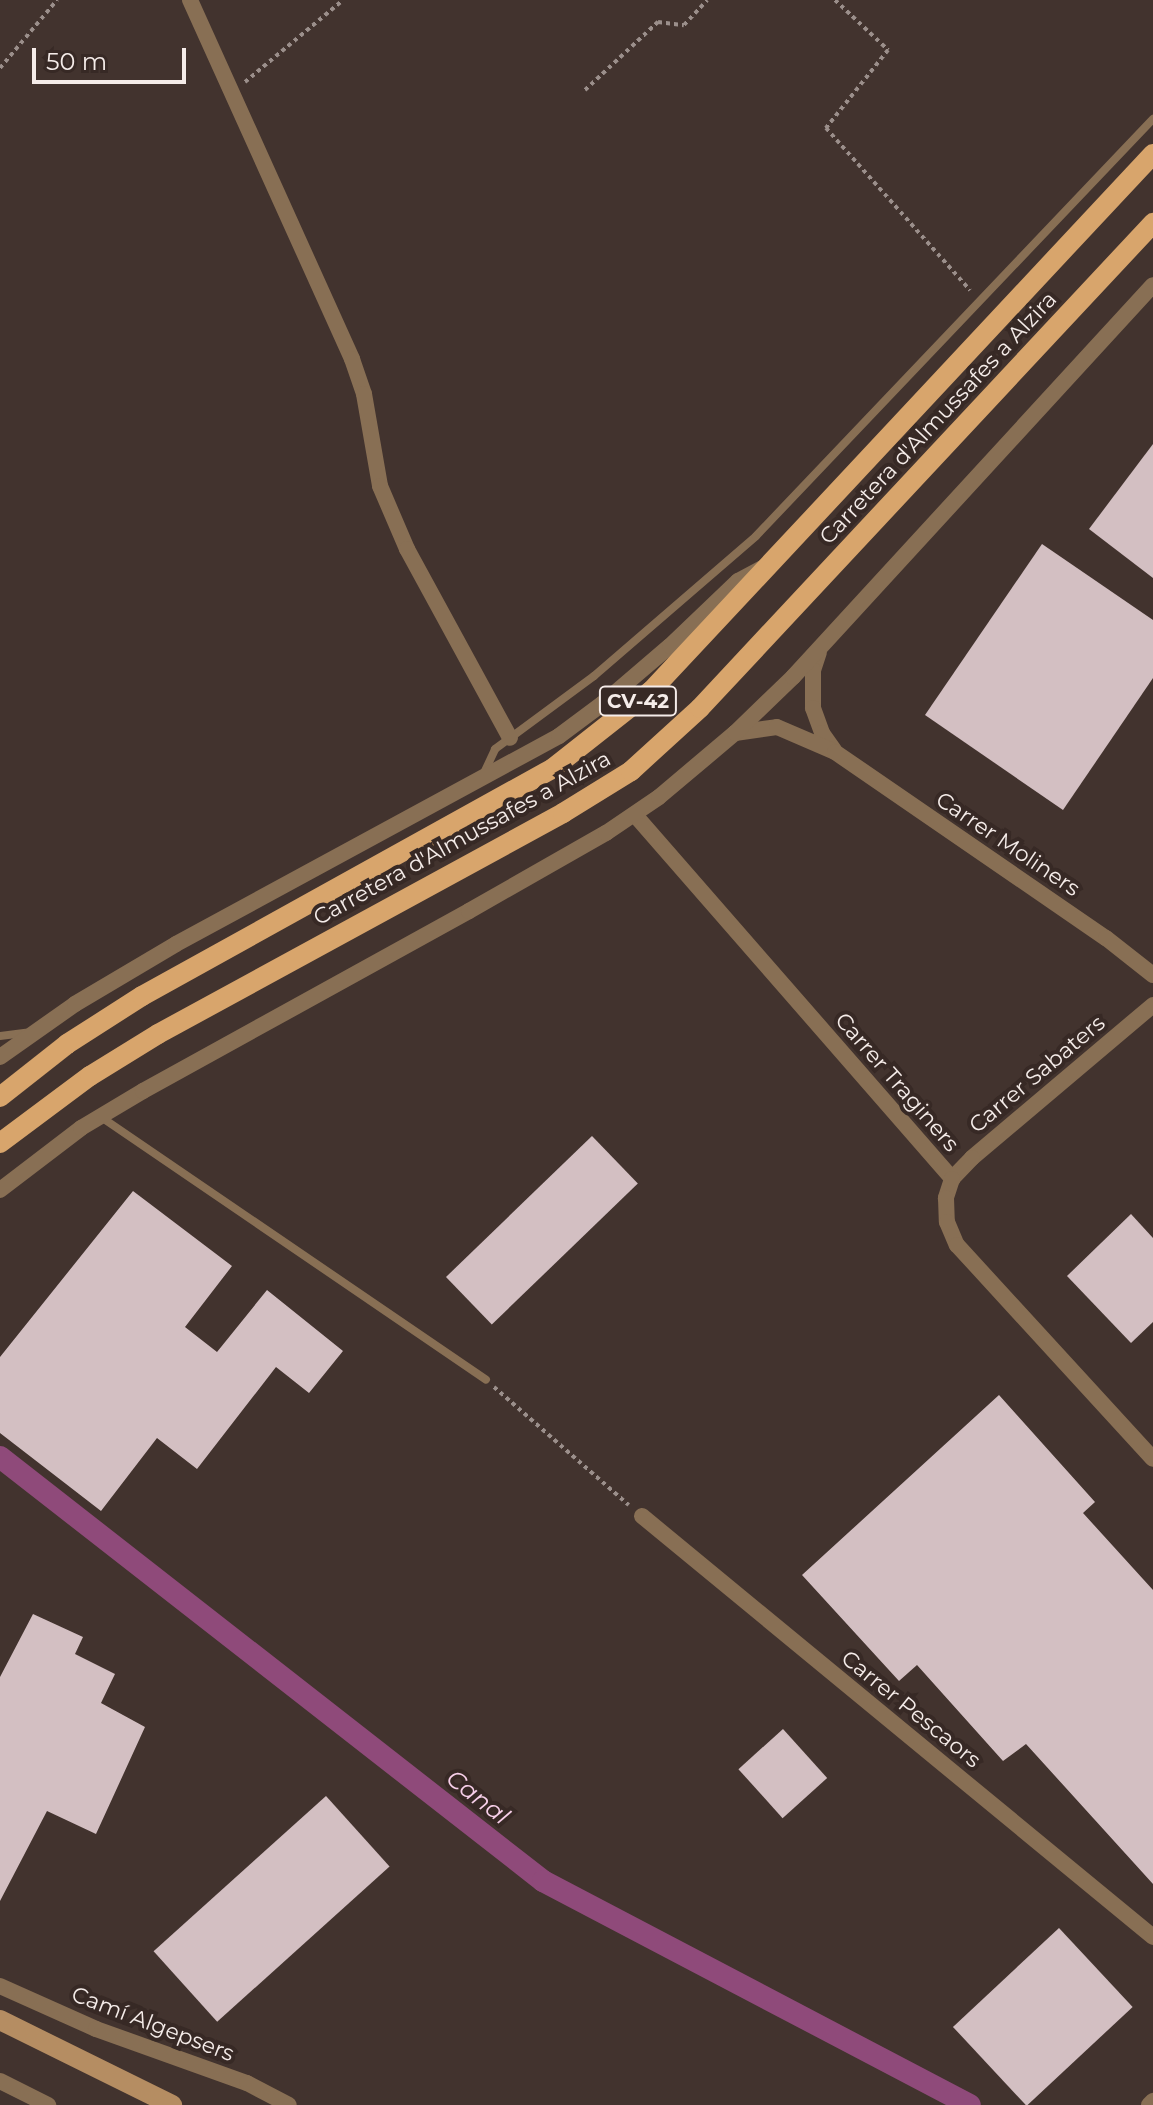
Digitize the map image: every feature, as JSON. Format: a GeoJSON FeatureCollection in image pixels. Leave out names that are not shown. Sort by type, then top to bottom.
{"type":"FeatureCollection","features":[{"type":"Feature","properties":{"kind":"main road","name":"Carretera d'Almussafes a Alzira"},"geometry":{"type":"LineString","coordinates":[[0,1097],[67,1044],[142,996],[553,768],[651,691],[1153,154]]}},
{"type":"Feature","properties":{"kind":"main road","name":"Carretera d'Almussafes a Alzira"},"geometry":{"type":"LineString","coordinates":[[0,1143],[90,1076],[158,1034],[563,813],[631,771],[700,708],[1153,223]]}},
{"type":"Feature","properties":{"kind":"main road"},"geometry":{"type":"LineString","coordinates":[[0,2020],[172,2105]]}},
{"type":"Feature","properties":{"kind":"street"},"geometry":{"type":"LineString","coordinates":[[190,0],[234,91],[352,359],[364,394],[380,486],[435,603],[510,738]]}},
{"type":"Feature","properties":{"kind":"street"},"geometry":{"type":"LineString","coordinates":[[0,1190],[27,1167],[101,1117],[635,815],[735,733],[823,643],[1153,285]]}},
{"type":"Feature","properties":{"kind":"street","name":"Carretera d'Almussafes a Alzira"},"geometry":{"type":"LineString","coordinates":[[0,1057],[75,1004],[176,944],[559,736],[602,704],[738,581],[767,565]]}},
{"type":"Feature","properties":{"kind":"street","name":"Carrer Moliners"},"geometry":{"type":"LineString","coordinates":[[823,643],[813,670],[813,708],[822,733],[835,752]]}},
{"type":"Feature","properties":{"kind":"street","name":"Carrer Moliners"},"geometry":{"type":"LineString","coordinates":[[735,733],[777,727],[835,752],[1106,938],[1153,975]]}},
{"type":"Feature","properties":{"kind":"street","name":"Carrer Traginers"},"geometry":{"type":"LineString","coordinates":[[635,815],[952,1179],[946,1198],[947,1222],[957,1245],[1153,1459]]}},
{"type":"Feature","properties":{"kind":"street","name":"Carrer Sabaters"},"geometry":{"type":"LineString","coordinates":[[952,1179],[1153,1005]]}},
{"type":"Feature","properties":{"kind":"street","name":"Carrer Pescaors"},"geometry":{"type":"LineString","coordinates":[[642,1516],[1153,1937]]}},
{"type":"Feature","properties":{"kind":"street","name":"Camí Algepsers"},"geometry":{"type":"LineString","coordinates":[[0,1986],[96,2029],[247,2083],[289,2105]]}},
{"type":"Feature","properties":{"kind":"street"},"geometry":{"type":"LineString","coordinates":[[0,2081],[48,2105]]}},
{"type":"Feature","properties":{"kind":"lane"},"geometry":{"type":"LineString","coordinates":[[481,780],[495,749],[594,676],[756,536],[1153,119]]}},
{"type":"Feature","properties":{"kind":"lane"},"geometry":{"type":"LineString","coordinates":[[0,1036],[39,1031]]}},
{"type":"Feature","properties":{"kind":"lane"},"geometry":{"type":"LineString","coordinates":[[101,1117],[486,1380]]}},
{"type":"Feature","properties":{"kind":"path"},"geometry":{"type":"LineString","coordinates":[[0,68],[57,0]]}},
{"type":"Feature","properties":{"kind":"path"},"geometry":{"type":"LineString","coordinates":[[234,91],[343,0]]}},
{"type":"Feature","properties":{"kind":"path"},"geometry":{"type":"LineString","coordinates":[[585,90],[658,22],[684,25],[707,0]]}},
{"type":"Feature","properties":{"kind":"path"},"geometry":{"type":"LineString","coordinates":[[835,0],[888,50],[826,128],[980,301]]}},
{"type":"Feature","properties":{"kind":"path"},"geometry":{"type":"LineString","coordinates":[[486,1380],[642,1516]]}},
{"type":"Feature","properties":{"kind":"building"},"geometry":{"type":"Polygon","coordinates":[[[1153,444],[1153,578],[1089,529],[1153,444]]]}},
{"type":"Feature","properties":{"kind":"building"},"geometry":{"type":"Polygon","coordinates":[[[1042,544],[1153,620],[1153,678],[1063,810],[925,715],[1042,544]]]}},
{"type":"Feature","properties":{"kind":"building"},"geometry":{"type":"Polygon","coordinates":[[[592,1136],[638,1183],[492,1324],[446,1277],[592,1136]]]}},
{"type":"Feature","properties":{"kind":"building"},"geometry":{"type":"Polygon","coordinates":[[[133,1191],[232,1266],[185,1327],[217,1352],[267,1290],[343,1351],[309,1393],[276,1367],[197,1469],[157,1438],[101,1511],[0,1433],[0,1357],[133,1191]]]}},
{"type":"Feature","properties":{"kind":"building"},"geometry":{"type":"Polygon","coordinates":[[[1131,1214],[1153,1238],[1153,1322],[1131,1343],[1067,1276],[1131,1214]]]}},
{"type":"Feature","properties":{"kind":"building"},"geometry":{"type":"Polygon","coordinates":[[[999,1395],[1095,1502],[1083,1513],[1153,1590],[1153,1884],[1026,1744],[1003,1761],[917,1665],[899,1681],[802,1575],[999,1395]]]}},
{"type":"Feature","properties":{"kind":"building"},"geometry":{"type":"Polygon","coordinates":[[[33,1614],[83,1637],[75,1654],[115,1674],[101,1703],[145,1727],[96,1834],[47,1811],[0,1901],[0,1677],[33,1614]]]}},
{"type":"Feature","properties":{"kind":"building"},"geometry":{"type":"Polygon","coordinates":[[[783,1729],[827,1778],[783,1818],[738,1769],[783,1729]]]}},
{"type":"Feature","properties":{"kind":"building"},"geometry":{"type":"Polygon","coordinates":[[[326,1796],[390,1867],[217,2022],[154,1951],[326,1796]]]}},
{"type":"Feature","properties":{"kind":"building"},"geometry":{"type":"Polygon","coordinates":[[[1059,1928],[1133,2007],[1028,2105],[953,2027],[1059,1928]]]}},
{"type":"Feature","properties":{"kind":"waterway","name":"Canal"},"geometry":{"type":"LineString","coordinates":[[0,1457],[543,1881],[970,2105]]}}]}
